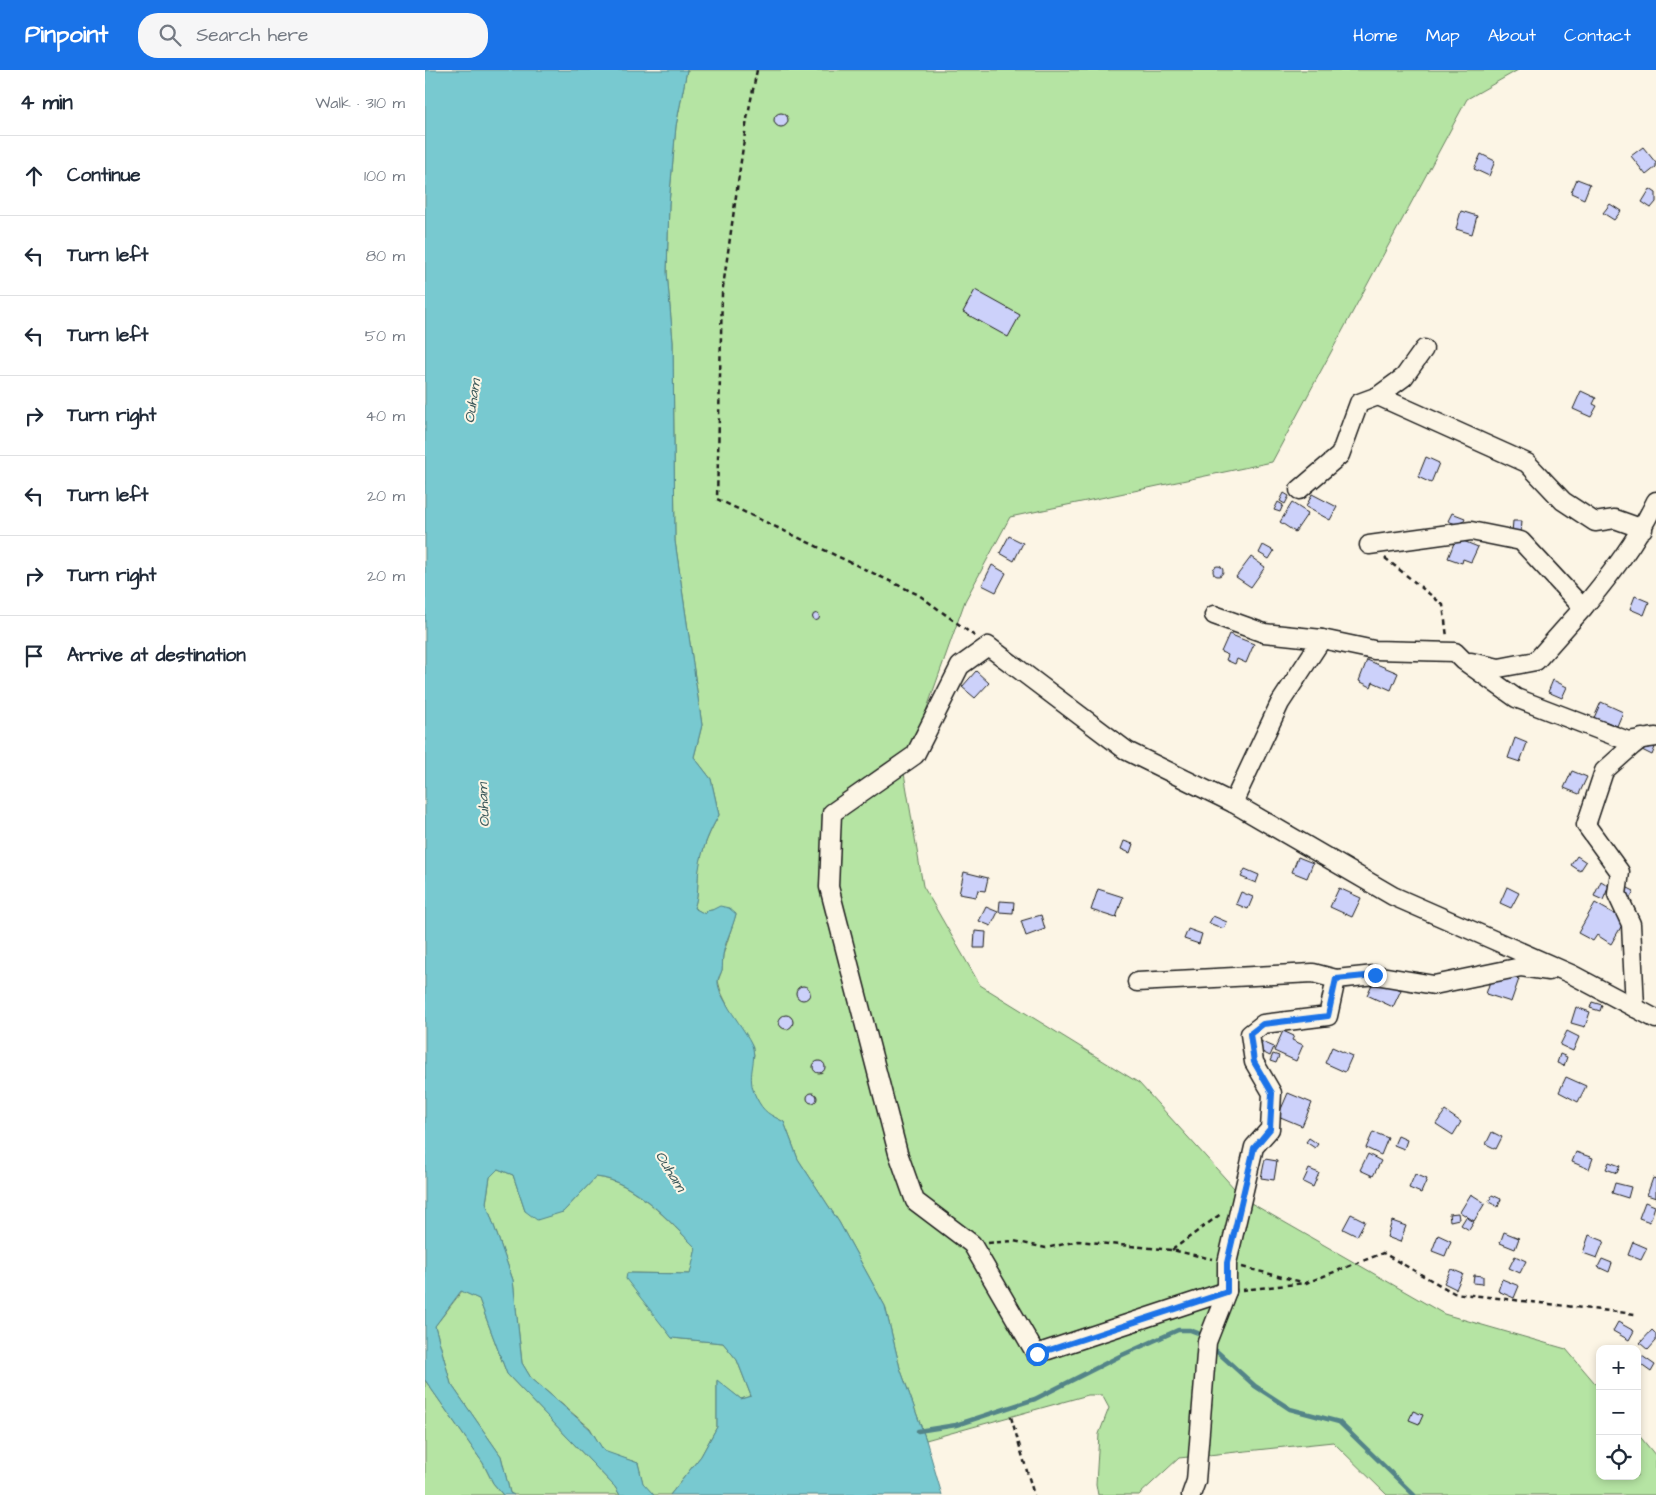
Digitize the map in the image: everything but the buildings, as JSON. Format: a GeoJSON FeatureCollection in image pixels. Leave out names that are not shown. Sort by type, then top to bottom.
{"type":"FeatureCollection","features":[{"type":"Feature","properties":{"kind":"street"},"geometry":{"type":"LineString","coordinates":[[1299,490],[1340,455],[1359,403],[1378,396],[1404,377],[1424,349]]}},
{"type":"Feature","properties":{"kind":"street"},"geometry":{"type":"LineString","coordinates":[[1378,396],[1527,463],[1563,501],[1595,522],[1615,519],[1643,529]]}},
{"type":"Feature","properties":{"kind":"street"},"geometry":{"type":"LineString","coordinates":[[1214,615],[1264,633],[1322,639],[1374,650],[1459,656],[1499,668],[1536,661],[1615,571],[1643,529],[1656,501]]}},
{"type":"Feature","properties":{"kind":"street"},"geometry":{"type":"LineString","coordinates":[[1369,545],[1471,532],[1521,540],[1583,608]]}},
{"type":"Feature","properties":{"kind":"street"},"geometry":{"type":"LineString","coordinates":[[1233,803],[1280,703],[1322,639]]}},
{"type":"Feature","properties":{"kind":"street"},"geometry":{"type":"LineString","coordinates":[[1227,1292],[1037,1354],[972,1244],[915,1201],[898,1153],[829,887],[832,812],[915,755],[960,666],[988,646],[1127,751],[1233,803],[1393,896],[1571,974],[1656,1019]]}},
{"type":"Feature","properties":{"kind":"street"},"geometry":{"type":"LineString","coordinates":[[1459,656],[1516,698],[1628,741],[1649,738]]}},
{"type":"Feature","properties":{"kind":"street"},"geometry":{"type":"LineString","coordinates":[[1635,1008],[1631,924],[1617,894],[1620,872],[1586,825],[1604,771],[1632,746],[1649,738]]}},
{"type":"Feature","properties":{"kind":"street"},"geometry":{"type":"LineString","coordinates":[[1137,982],[1313,973],[1336,979],[1375,975],[1434,985],[1521,967],[1571,974]]}},
{"type":"Feature","properties":{"kind":"street"},"geometry":{"type":"LineString","coordinates":[[1191,1495],[1196,1481],[1207,1342],[1227,1292],[1227,1263],[1254,1148],[1270,1129],[1272,1093],[1254,1062],[1250,1034],[1263,1024],[1328,1016],[1336,979]]}},
{"type":"Feature","properties":{"kind":"path"},"geometry":{"type":"LineString","coordinates":[[757,70],[747,119],[722,294],[717,499],[919,595],[988,646]]}},
{"type":"Feature","properties":{"kind":"path"},"geometry":{"type":"LineString","coordinates":[[1369,545],[1443,605],[1446,635],[1459,656]]}},
{"type":"Feature","properties":{"kind":"path"},"geometry":{"type":"LineString","coordinates":[[1172,1250],[1224,1211],[1241,1204]]}},
{"type":"Feature","properties":{"kind":"path"},"geometry":{"type":"LineString","coordinates":[[972,1244],[1014,1241],[1047,1248],[1079,1241],[1172,1250],[1306,1283]]}},
{"type":"Feature","properties":{"kind":"path"},"geometry":{"type":"LineString","coordinates":[[1227,1292],[1306,1283],[1383,1253],[1454,1293],[1635,1314]]}},
{"type":"Feature","properties":{"kind":"path"},"geometry":{"type":"LineString","coordinates":[[1011,1417],[1034,1495]]}},
{"type":"Feature","properties":{"kind":"green space"},"geometry":{"type":"Polygon","coordinates":[[[687,70],[1518,70],[1467,99],[1272,462],[1010,517],[965,601],[904,773],[923,886],[980,985],[1139,1083],[1244,1199],[1444,1314],[1566,1349],[1596,1384],[1596,1480],[1641,1480],[1641,1438],[1656,1456],[1656,1495],[1387,1495],[1333,1442],[1179,1458],[1139,1495],[1098,1495],[1096,1484],[1099,1434],[1109,1408],[1102,1395],[1088,1395],[926,1440],[900,1368],[885,1306],[839,1222],[798,1159],[784,1122],[764,1112],[755,1096],[750,1082],[751,1065],[754,1055],[752,1045],[732,1015],[718,981],[722,970],[723,955],[736,914],[712,910],[706,911],[705,914],[694,908],[697,898],[698,871],[701,859],[707,839],[719,815],[711,779],[694,757],[702,725],[675,541],[673,342],[667,272],[669,204],[676,126],[687,70]]]}},
{"type":"Feature","properties":{"kind":"green space"},"geometry":{"type":"Polygon","coordinates":[[[498,1169],[513,1175],[525,1211],[563,1212],[596,1177],[610,1180],[638,1194],[663,1215],[696,1248],[691,1274],[627,1273],[672,1338],[723,1343],[737,1360],[751,1396],[741,1399],[717,1381],[717,1427],[701,1456],[670,1495],[654,1495],[643,1484],[638,1463],[604,1452],[590,1428],[531,1378],[522,1363],[513,1280],[486,1203],[490,1177],[498,1169]]]}},
{"type":"Feature","properties":{"kind":"green space"},"geometry":{"type":"Polygon","coordinates":[[[462,1291],[479,1299],[507,1374],[615,1487],[620,1495],[514,1495],[510,1493],[501,1456],[451,1384],[435,1326],[462,1291]]]}},
{"type":"Feature","properties":{"kind":"green space"},"geometry":{"type":"Polygon","coordinates":[[[425,1380],[483,1463],[493,1483],[503,1495],[425,1495],[425,1380]]]}},
{"type":"Feature","properties":{"kind":"water","name":"Ouham"},"geometry":{"type":"Polygon","coordinates":[[[425,70],[687,70],[676,126],[669,204],[667,272],[673,342],[675,541],[702,725],[694,757],[711,779],[719,815],[709,834],[702,855],[697,899],[694,908],[705,914],[706,911],[720,906],[729,908],[736,914],[724,950],[722,970],[718,981],[722,996],[752,1045],[754,1057],[751,1075],[753,1089],[764,1110],[784,1122],[798,1159],[839,1222],[885,1306],[900,1368],[926,1440],[942,1495],[670,1495],[701,1456],[717,1427],[717,1380],[741,1399],[751,1396],[737,1360],[723,1343],[672,1338],[626,1279],[627,1273],[690,1274],[696,1248],[650,1204],[624,1186],[610,1180],[596,1177],[563,1212],[537,1220],[525,1211],[513,1175],[498,1169],[490,1177],[486,1203],[513,1280],[522,1363],[531,1378],[590,1429],[604,1451],[638,1463],[643,1483],[654,1495],[620,1495],[615,1487],[507,1374],[479,1299],[461,1291],[435,1326],[451,1384],[501,1456],[510,1493],[514,1495],[503,1495],[493,1483],[483,1463],[425,1380],[425,70]]]}},
{"type":"Feature","properties":{"kind":"waterway"},"geometry":{"type":"LineString","coordinates":[[918,1431],[956,1425],[1035,1399],[1120,1356],[1178,1330],[1190,1330],[1198,1333],[1204,1339]]}},
{"type":"Feature","properties":{"kind":"waterway"},"geometry":{"type":"LineString","coordinates":[[1211,1346],[1255,1386],[1290,1409],[1339,1422],[1414,1495]]}},
{"type":"Feature","properties":{"kind":"route"},"geometry":{"type":"LineString","coordinates":[[1037,1354],[1227,1292],[1227,1263],[1254,1148],[1270,1129],[1272,1093],[1254,1062],[1250,1034],[1263,1024],[1328,1016],[1336,979],[1375,975]]}}]}
